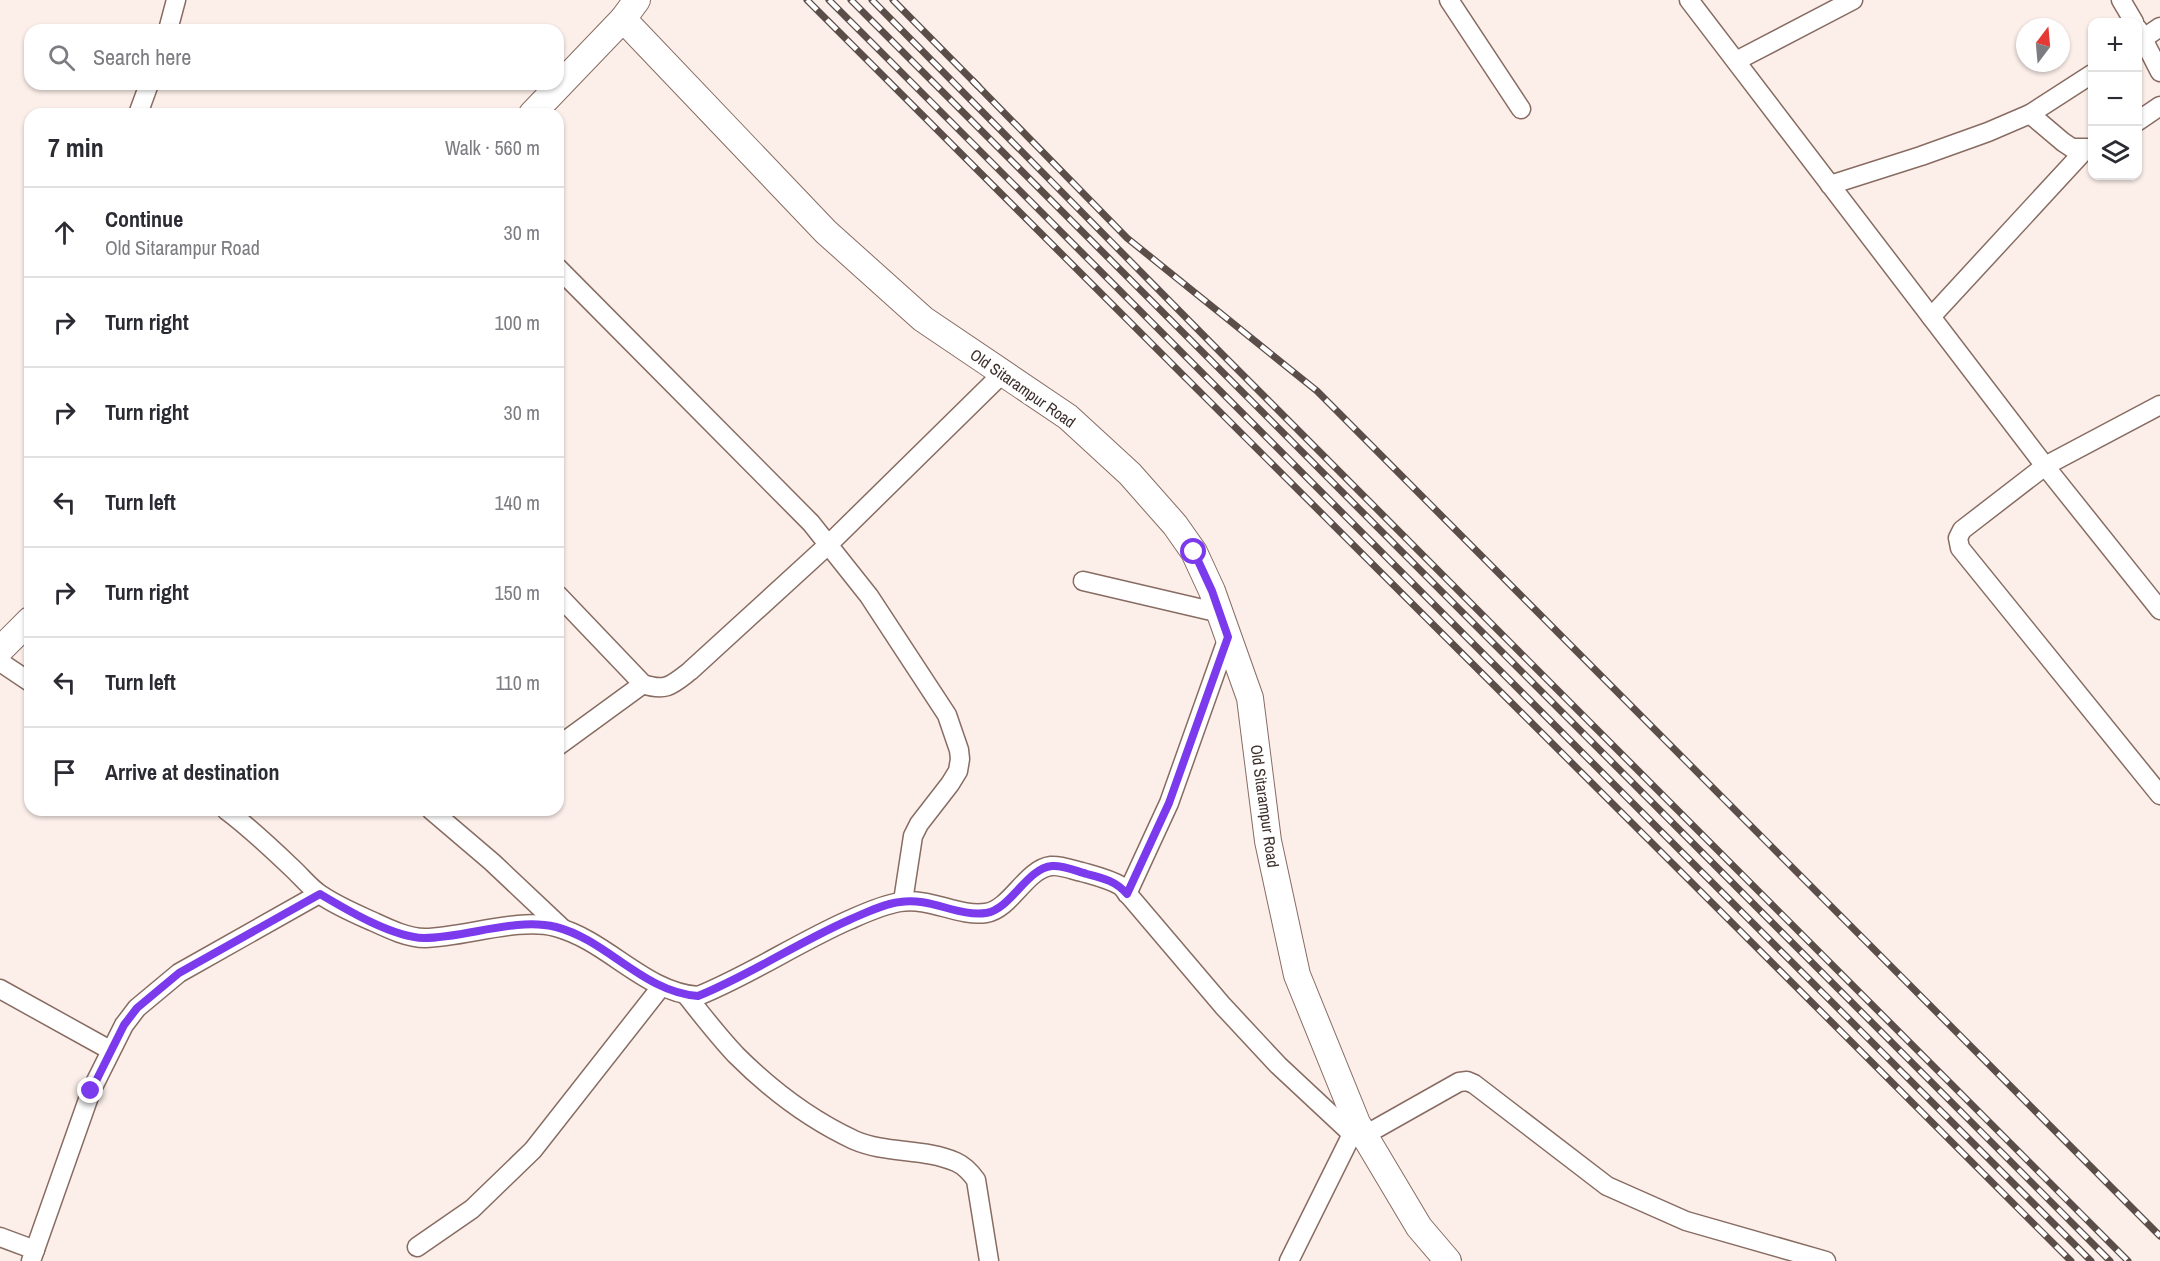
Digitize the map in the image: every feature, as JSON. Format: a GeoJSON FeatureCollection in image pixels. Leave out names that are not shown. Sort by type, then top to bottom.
{"type":"FeatureCollection","features":[{"type":"Feature","properties":{"kind":"street"},"geometry":{"type":"LineString","coordinates":[[170,24],[176,0]]}},
{"type":"Feature","properties":{"kind":"street"},"geometry":{"type":"LineString","coordinates":[[1449,0],[1521,109]]}},
{"type":"Feature","properties":{"kind":"street"},"geometry":{"type":"LineString","coordinates":[[1689,0],[2045,466],[2160,610]]}},
{"type":"Feature","properties":{"kind":"street"},"geometry":{"type":"LineString","coordinates":[[1736,61],[1853,0]]}},
{"type":"Feature","properties":{"kind":"street"},"geometry":{"type":"LineString","coordinates":[[2121,0],[2132,18]]}},
{"type":"Feature","properties":{"kind":"street"},"geometry":{"type":"LineString","coordinates":[[564,80],[630,10]]}},
{"type":"Feature","properties":{"kind":"street","name":"Old Sitarampur Road"},"geometry":{"type":"LineString","coordinates":[[630,10],[826,232],[923,319],[1068,417],[1130,474],[1175,525],[1194,552],[1220,613],[1250,698],[1268,841],[1297,975],[1358,1131],[1419,1227],[1448,1261]]}},
{"type":"Feature","properties":{"kind":"street"},"geometry":{"type":"LineString","coordinates":[[2142,36],[2160,27]]}},
{"type":"Feature","properties":{"kind":"street"},"geometry":{"type":"LineString","coordinates":[[2142,42],[2160,72]]}},
{"type":"Feature","properties":{"kind":"street"},"geometry":{"type":"LineString","coordinates":[[1830,185],[1988,132],[2030,114],[2088,77]]}},
{"type":"Feature","properties":{"kind":"street"},"geometry":{"type":"LineString","coordinates":[[140,108],[147,90]]}},
{"type":"Feature","properties":{"kind":"street"},"geometry":{"type":"LineString","coordinates":[[538,108],[555,90]]}},
{"type":"Feature","properties":{"kind":"street"},"geometry":{"type":"LineString","coordinates":[[2142,118],[2160,106]]}},
{"type":"Feature","properties":{"kind":"street"},"geometry":{"type":"LineString","coordinates":[[2030,114],[2062,142],[2073,148],[2088,149]]}},
{"type":"Feature","properties":{"kind":"street"},"geometry":{"type":"LineString","coordinates":[[1931,317],[2088,150]]}},
{"type":"Feature","properties":{"kind":"street"},"geometry":{"type":"LineString","coordinates":[[564,274],[811,522],[869,596],[947,715],[960,759],[958,771],[913,836],[903,901]]}},
{"type":"Feature","properties":{"kind":"street"},"geometry":{"type":"LineString","coordinates":[[564,601],[643,684],[657,689],[670,686],[690,671],[829,544],[1003,373]]}},
{"type":"Feature","properties":{"kind":"street"},"geometry":{"type":"LineString","coordinates":[[2160,405],[2045,466],[1962,530],[1958,538],[1960,548],[2160,795]]}},
{"type":"Feature","properties":{"kind":"street"},"geometry":{"type":"LineString","coordinates":[[1083,581],[1220,613]]}},
{"type":"Feature","properties":{"kind":"street"},"geometry":{"type":"LineString","coordinates":[[0,650],[24,626]]}},
{"type":"Feature","properties":{"kind":"street"},"geometry":{"type":"LineString","coordinates":[[1127,894],[1169,803],[1228,637]]}},
{"type":"Feature","properties":{"kind":"street"},"geometry":{"type":"LineString","coordinates":[[0,662],[24,678]]}},
{"type":"Feature","properties":{"kind":"street"},"geometry":{"type":"LineString","coordinates":[[564,742],[643,684]]}},
{"type":"Feature","properties":{"kind":"street"},"geometry":{"type":"LineString","coordinates":[[233,816],[266,843],[320,894],[382,926],[421,938],[441,938],[525,925],[543,925],[580,936],[661,987],[686,995],[698,996],[827,930],[890,904],[903,901],[932,903],[971,913],[985,913],[1004,904],[1040,871],[1050,866],[1062,867],[1114,882],[1270,1056],[1358,1131]]}},
{"type":"Feature","properties":{"kind":"street"},"geometry":{"type":"LineString","coordinates":[[437,816],[492,862],[565,930]]}},
{"type":"Feature","properties":{"kind":"street"},"geometry":{"type":"LineString","coordinates":[[0,1237],[33,1255],[91,1091],[110,1050],[137,1008],[179,973],[320,894]]}},
{"type":"Feature","properties":{"kind":"street"},"geometry":{"type":"LineString","coordinates":[[417,1247],[472,1209],[533,1150],[661,987]]}},
{"type":"Feature","properties":{"kind":"street"},"geometry":{"type":"LineString","coordinates":[[0,989],[110,1050]]}},
{"type":"Feature","properties":{"kind":"street"},"geometry":{"type":"LineString","coordinates":[[686,995],[736,1055],[779,1092],[822,1122],[855,1140],[878,1147],[944,1158],[957,1162],[968,1170],[976,1180],[989,1261]]}},
{"type":"Feature","properties":{"kind":"street"},"geometry":{"type":"LineString","coordinates":[[1289,1261],[1358,1131],[1459,1082],[1467,1081],[1607,1186],[1686,1221],[1826,1261]]}},
{"type":"Feature","properties":{"kind":"railway"},"geometry":{"type":"LineString","coordinates":[[807,0],[2071,1261]]}},
{"type":"Feature","properties":{"kind":"railway"},"geometry":{"type":"LineString","coordinates":[[829,0],[2091,1261]]}},
{"type":"Feature","properties":{"kind":"railway"},"geometry":{"type":"LineString","coordinates":[[851,0],[2110,1261]]}},
{"type":"Feature","properties":{"kind":"railway"},"geometry":{"type":"LineString","coordinates":[[872,0],[1222,354],[2128,1261]]}},
{"type":"Feature","properties":{"kind":"railway"},"geometry":{"type":"LineString","coordinates":[[893,0],[978,86]]}},
{"type":"Feature","properties":{"kind":"railway"},"geometry":{"type":"LineString","coordinates":[[973,81],[1127,238],[1317,391],[2160,1236]]}},
{"type":"Feature","properties":{"kind":"route"},"geometry":{"type":"LineString","coordinates":[[91,1091],[110,1050],[137,1008],[179,973],[320,894],[339,906],[382,926],[421,938],[441,938],[525,925],[557,927],[580,936],[661,987],[676,993],[698,996],[827,930],[890,904],[916,901],[971,913],[985,913],[1004,904],[1040,871],[1050,866],[1062,867],[1114,882],[1121,886],[1127,894],[1169,803],[1228,637],[1212,591],[1194,552]]}}]}
